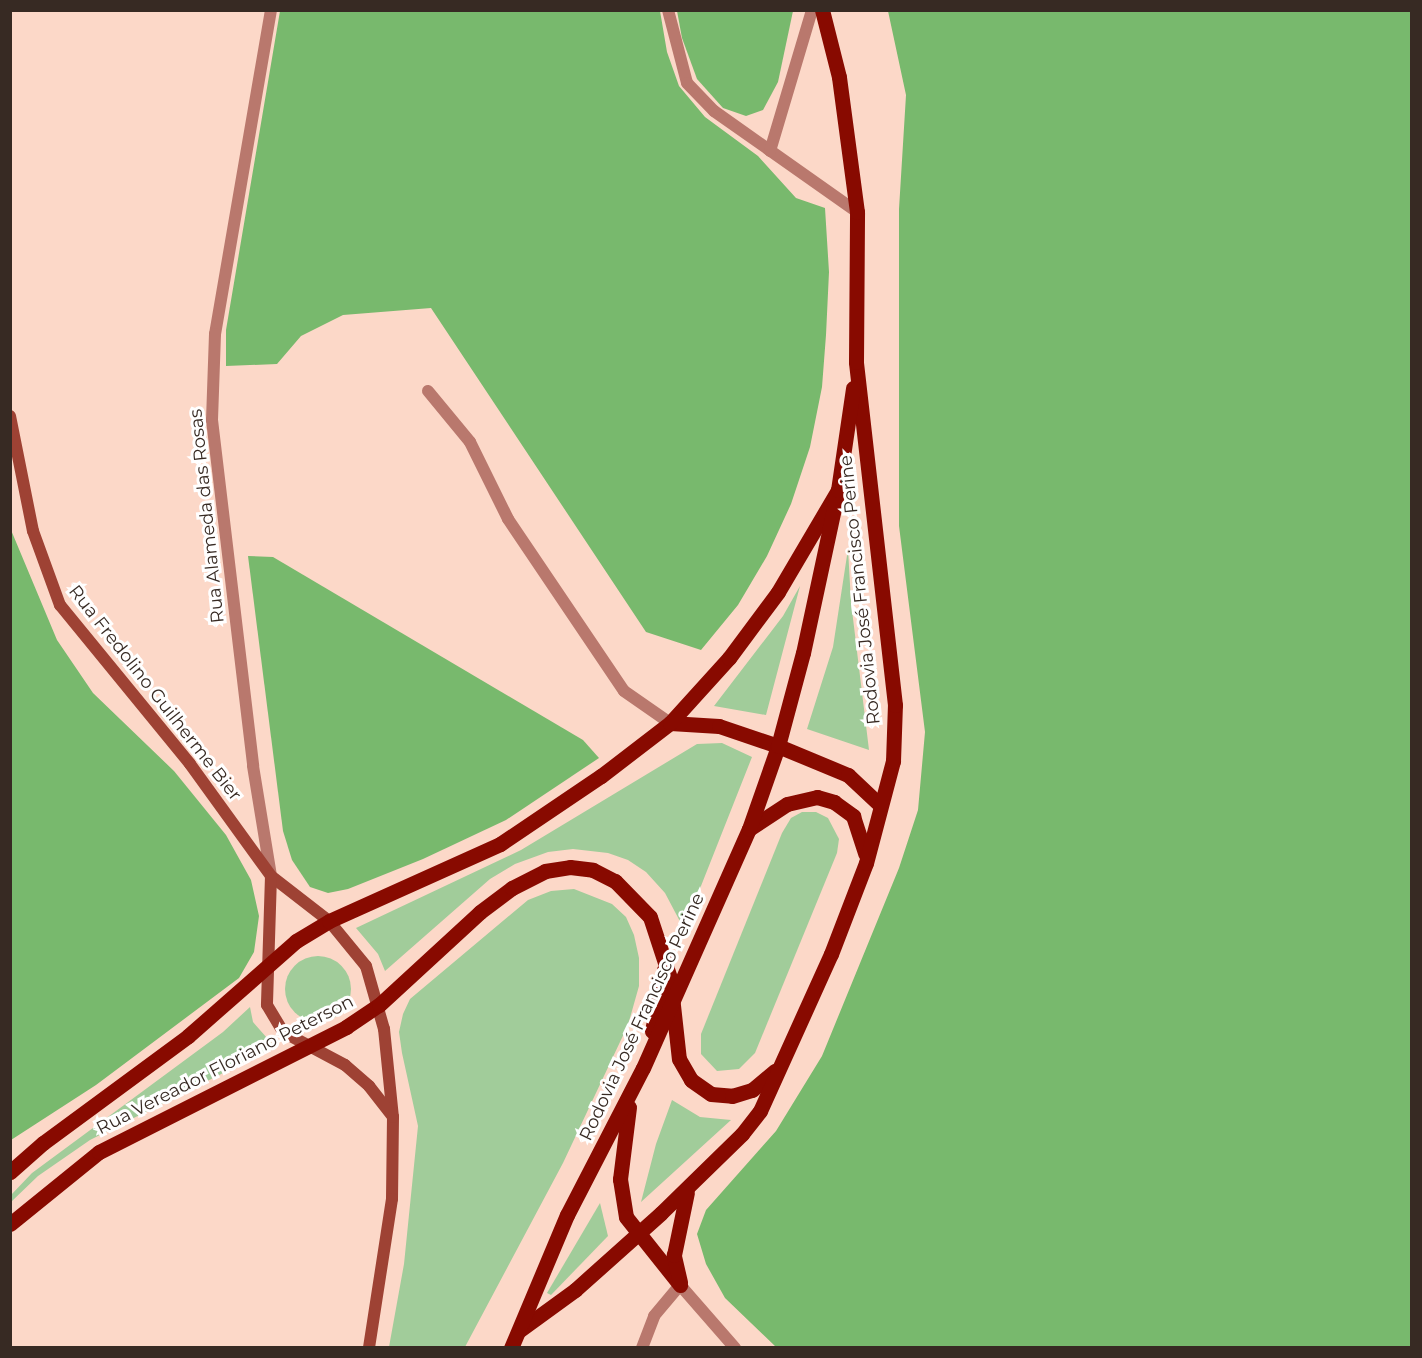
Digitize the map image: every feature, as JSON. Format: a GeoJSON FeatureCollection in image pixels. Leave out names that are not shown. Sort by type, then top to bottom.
{"type":"FeatureCollection","features":[{"type":"Feature","properties":{"kind":"main road","name":"Rodovia José Francisco Perine"},"geometry":{"type":"LineString","coordinates":[[520,1330],[575,1290],[637,1234],[689,1186],[760,1111],[831,954],[866,862],[893,762],[895,705],[856,362],[857,212],[839,77],[822,10]]}},
{"type":"Feature","properties":{"kind":"main road","name":"Rodovia José Francisco Perine"},"geometry":{"type":"LineString","coordinates":[[511,1347],[567,1215],[643,1068],[749,829],[778,746],[838,490],[856,362]]}},
{"type":"Feature","properties":{"kind":"main road","name":"Rua Vereador Floriano Peterson"},"geometry":{"type":"LineString","coordinates":[[10,1172],[43,1143],[188,1036],[296,941],[329,921],[500,844],[601,776],[670,723],[729,658],[778,592],[838,490]]}},
{"type":"Feature","properties":{"kind":"main road"},"geometry":{"type":"LineString","coordinates":[[670,723],[719,726],[778,746],[848,775],[880,805]]}},
{"type":"Feature","properties":{"kind":"main road"},"geometry":{"type":"LineString","coordinates":[[749,829],[787,804],[817,797],[834,802],[859,826],[866,862]]}},
{"type":"Feature","properties":{"kind":"main road","name":"Rua Vereador Floriano Peterson"},"geometry":{"type":"LineString","coordinates":[[10,1224],[99,1152],[308,1046],[380,1005],[480,912],[512,888],[545,872],[570,867],[593,870],[630,894],[650,917],[665,958],[673,1002],[679,1059],[691,1080],[711,1094],[732,1096],[752,1089],[778,1069]]}},
{"type":"Feature","properties":{"kind":"main road"},"geometry":{"type":"LineString","coordinates":[[643,1068],[665,958]]}},
{"type":"Feature","properties":{"kind":"main road"},"geometry":{"type":"LineString","coordinates":[[631,1092],[620,1179],[626,1217],[637,1234],[680,1285]]}},
{"type":"Feature","properties":{"kind":"main road"},"geometry":{"type":"LineString","coordinates":[[680,1285],[675,1246],[689,1186]]}},
{"type":"Feature","properties":{"kind":"street","name":"Rua Alameda das Rosas"},"geometry":{"type":"LineString","coordinates":[[271,10],[215,334],[212,420],[253,766],[271,876]]}},
{"type":"Feature","properties":{"kind":"street"},"geometry":{"type":"LineString","coordinates":[[668,10],[687,83],[714,111],[857,212]]}},
{"type":"Feature","properties":{"kind":"street"},"geometry":{"type":"LineString","coordinates":[[770,150],[812,10]]}},
{"type":"Feature","properties":{"kind":"street"},"geometry":{"type":"LineString","coordinates":[[428,391],[470,442],[508,519],[624,691],[670,723]]}},
{"type":"Feature","properties":{"kind":"street","name":"Rua Fredolino Guilherme Bier"},"geometry":{"type":"LineString","coordinates":[[10,416],[33,531],[60,605],[190,764],[271,876],[329,921],[366,966],[380,1005],[393,1117],[392,1198],[369,1347]]}},
{"type":"Feature","properties":{"kind":"street"},"geometry":{"type":"LineString","coordinates":[[271,876],[267,1005],[283,1032],[345,1065],[369,1086],[393,1117]]}},
{"type":"Feature","properties":{"kind":"street"},"geometry":{"type":"LineString","coordinates":[[642,1347],[654,1316],[680,1285],[735,1347]]}},
{"type":"Feature","properties":{"kind":"green space"},"geometry":{"type":"Polygon","coordinates":[[[280,11],[660,11],[667,52],[679,86],[705,117],[758,156],[796,198],[825,208],[829,272],[826,335],[822,387],[810,447],[791,504],[767,556],[738,605],[701,650],[646,632],[431,308],[343,315],[301,336],[277,364],[226,366],[226,330],[280,11]]]}},
{"type":"Feature","properties":{"kind":"green space"},"geometry":{"type":"Polygon","coordinates":[[[677,11],[793,11],[778,82],[763,110],[746,116],[723,108],[697,79],[682,38],[677,11]]]}},
{"type":"Feature","properties":{"kind":"green space"},"geometry":{"type":"Polygon","coordinates":[[[888,11],[1411,11],[1411,1347],[776,1347],[725,1298],[706,1264],[697,1234],[706,1210],[776,1131],[822,1056],[899,868],[918,810],[925,732],[899,526],[899,209],[906,95],[888,11]]]}},
{"type":"Feature","properties":{"kind":"green space"},"geometry":{"type":"Polygon","coordinates":[[[11,530],[57,640],[93,693],[174,771],[226,835],[251,880],[259,916],[254,952],[239,978],[96,1085],[11,1140],[11,530]]]}},
{"type":"Feature","properties":{"kind":"green space"},"geometry":{"type":"Polygon","coordinates":[[[848,549],[851,602],[869,750],[807,729],[833,647],[848,549]]]}},
{"type":"Feature","properties":{"kind":"green space"},"geometry":{"type":"Polygon","coordinates":[[[248,556],[273,557],[583,740],[599,758],[506,820],[423,859],[348,889],[328,893],[310,887],[292,860],[283,831],[248,556]]]}},
{"type":"Feature","properties":{"kind":"green space"},"geometry":{"type":"Polygon","coordinates":[[[800,586],[766,715],[714,706],[783,616],[800,586]]]}},
{"type":"Feature","properties":{"kind":"green space"},"geometry":{"type":"Polygon","coordinates":[[[722,743],[752,757],[684,929],[665,893],[646,872],[628,860],[608,853],[573,849],[548,852],[515,864],[490,879],[385,971],[378,954],[356,928],[521,850],[697,744],[722,743]]]}},
{"type":"Feature","properties":{"kind":"green space"},"geometry":{"type":"Polygon","coordinates":[[[802,812],[816,812],[828,818],[839,839],[837,853],[755,1053],[739,1069],[717,1071],[701,1054],[701,1034],[782,833],[791,818],[802,812]]]}},
{"type":"Feature","properties":{"kind":"green space"},"geometry":{"type":"Polygon","coordinates":[[[574,889],[612,904],[626,917],[634,935],[639,958],[639,986],[628,1025],[563,1163],[465,1347],[389,1347],[404,1264],[418,1126],[399,1032],[403,1014],[410,999],[528,900],[551,891],[574,889]]]}},
{"type":"Feature","properties":{"kind":"green space"},"geometry":{"type":"Polygon","coordinates":[[[318,956],[331,959],[341,966],[348,976],[351,989],[348,1002],[341,1012],[331,1019],[318,1022],[305,1019],[295,1012],[288,1002],[285,989],[288,976],[295,966],[305,959],[318,956]]]}},
{"type":"Feature","properties":{"kind":"green space"},"geometry":{"type":"Polygon","coordinates":[[[250,1007],[253,1022],[275,1047],[90,1140],[38,1176],[11,1202],[11,1195],[32,1173],[223,1032],[250,1007]]]}},
{"type":"Feature","properties":{"kind":"green space"},"geometry":{"type":"Polygon","coordinates":[[[672,1100],[700,1117],[731,1120],[641,1202],[656,1144],[672,1100]]]}},
{"type":"Feature","properties":{"kind":"green space"},"geometry":{"type":"Polygon","coordinates":[[[600,1203],[608,1236],[551,1295],[547,1293],[600,1203]]]}}]}
